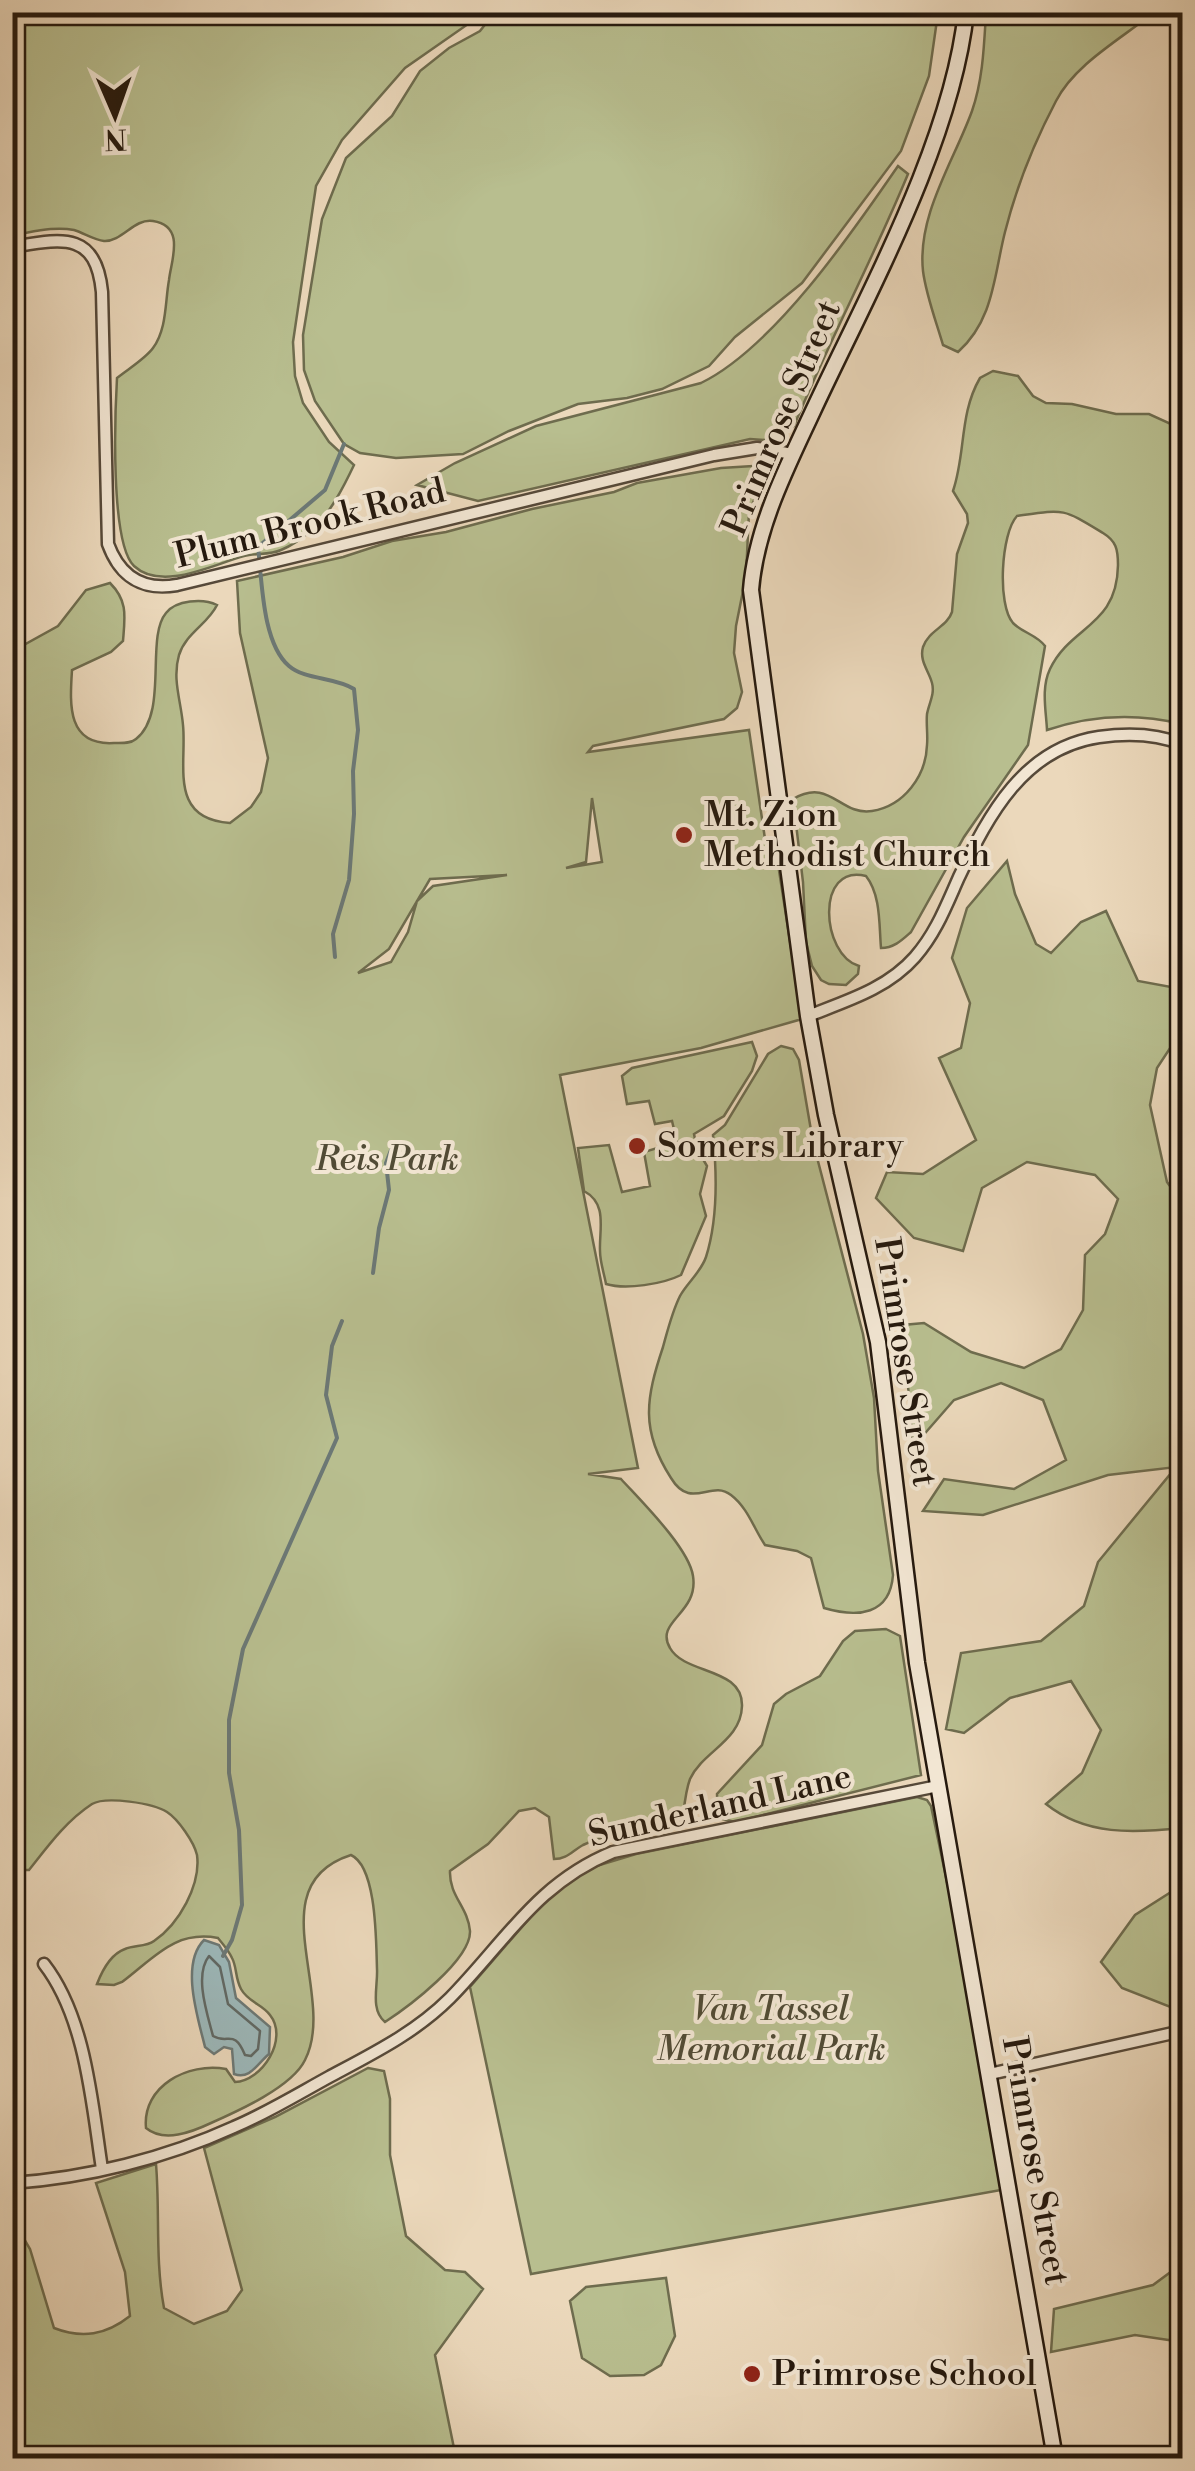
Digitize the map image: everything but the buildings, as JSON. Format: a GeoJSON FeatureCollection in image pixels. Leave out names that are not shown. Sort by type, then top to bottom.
{"type":"FeatureCollection","features":[{"type":"Feature","properties":{"kind":"main road","name":"Primrose Street"},"geometry":{"type":"LineString","coordinates":[[966,12],[949,92],[915,189],[793,454],[757,544],[751,590],[808,1016],[826,1116],[878,1342],[917,1663],[1056,2458]]}},
{"type":"Feature","properties":{"kind":"street","name":"Plum Brook Road"},"geometry":{"type":"LineString","coordinates":[[12,246],[65,240],[89,251],[96,264],[102,292],[108,544],[123,572],[147,586],[178,585],[714,455],[758,448],[793,454]]}},
{"type":"Feature","properties":{"kind":"street"},"geometry":{"type":"LineString","coordinates":[[808,1016],[890,981],[913,959],[933,934],[1003,796],[1038,760],[1084,739],[1115,734],[1150,736],[1182,744]]}},
{"type":"Feature","properties":{"kind":"street","name":"Sunderland Lane"},"geometry":{"type":"LineString","coordinates":[[12,2183],[102,2169],[170,2151],[235,2127],[404,2036],[449,1998],[544,1893],[588,1862],[613,1852],[938,1786]]}},
{"type":"Feature","properties":{"kind":"street"},"geometry":{"type":"LineString","coordinates":[[44,1964],[62,1994],[86,2065],[102,2169]]}},
{"type":"Feature","properties":{"kind":"street"},"geometry":{"type":"LineString","coordinates":[[990,2074],[1182,2031]]}},
{"type":"Feature","properties":{"kind":"green space"},"geometry":{"type":"Polygon","coordinates":[[[13,12],[476,13],[471,22],[405,68],[342,140],[316,186],[293,342],[295,376],[303,403],[329,442],[354,465],[320,522],[285,548],[188,574],[159,577],[134,566],[126,553],[116,476],[117,378],[158,341],[174,254],[173,237],[163,224],[153,221],[140,223],[117,238],[104,241],[66,229],[13,235],[13,12]]]}},
{"type":"Feature","properties":{"kind":"green space"},"geometry":{"type":"Polygon","coordinates":[[[495,12],[938,13],[929,76],[901,151],[802,283],[735,337],[709,366],[662,389],[578,404],[463,454],[396,458],[360,453],[344,444],[315,401],[304,370],[303,335],[322,219],[346,158],[392,116],[420,71],[449,48],[480,31],[495,12]]]}},
{"type":"Feature","properties":{"kind":"green space"},"geometry":{"type":"Polygon","coordinates":[[[986,13],[1153,13],[1087,64],[1056,101],[1015,199],[986,311],[958,352],[943,345],[926,289],[923,250],[931,209],[976,99],[986,13]]]}},
{"type":"Feature","properties":{"kind":"green space"},"geometry":{"type":"Polygon","coordinates":[[[898,166],[908,174],[794,426],[765,440],[750,439],[478,501],[417,485],[536,426],[701,383],[728,366],[783,317],[898,166]]]}},
{"type":"Feature","properties":{"kind":"green space"},"geometry":{"type":"Polygon","coordinates":[[[993,371],[1018,376],[1033,396],[1046,403],[1072,404],[1116,414],[1149,414],[1182,429],[1182,724],[1114,717],[1047,730],[1047,676],[1059,654],[1102,614],[1110,601],[1116,585],[1117,554],[1107,536],[1063,512],[1017,516],[1004,553],[1005,601],[1013,623],[1045,646],[1028,745],[964,837],[911,932],[901,941],[881,948],[877,901],[866,876],[849,876],[838,883],[831,896],[831,929],[846,958],[859,966],[858,974],[846,985],[829,984],[821,980],[812,966],[806,942],[793,799],[816,792],[851,808],[872,811],[894,803],[918,778],[926,757],[927,714],[933,691],[922,652],[929,636],[952,612],[957,554],[968,523],[953,491],[973,392],[980,378],[993,371]]]}},
{"type":"Feature","properties":{"kind":"green space","name":"Reis Park"},"geometry":{"type":"Polygon","coordinates":[[[753,466],[765,475],[749,512],[746,576],[734,653],[742,692],[737,708],[724,719],[593,746],[588,752],[749,730],[765,839],[774,838],[802,1019],[701,1048],[560,1075],[638,1468],[588,1474],[621,1479],[683,1552],[693,1576],[693,1589],[668,1631],[670,1648],[677,1657],[733,1684],[740,1693],[740,1718],[729,1737],[690,1779],[682,1824],[606,1837],[554,1859],[549,1817],[535,1808],[519,1811],[488,1844],[450,1871],[452,1888],[470,1931],[468,1943],[450,1969],[385,2022],[376,2004],[375,1924],[366,1874],[351,1855],[323,1870],[309,1891],[304,1916],[313,2005],[313,2034],[305,2060],[277,2089],[235,2112],[187,2132],[161,2135],[146,2128],[147,2113],[151,2100],[170,2080],[211,2068],[226,2069],[235,2082],[245,2080],[270,2057],[276,2035],[270,2015],[241,1989],[234,1961],[218,1938],[177,1942],[122,1982],[97,1984],[120,1951],[151,1943],[163,1934],[192,1891],[197,1855],[185,1831],[167,1812],[130,1802],[92,1804],[66,1826],[29,1870],[13,1870],[13,651],[58,626],[86,590],[110,583],[123,603],[123,641],[111,652],[72,670],[72,708],[79,730],[87,738],[128,742],[146,727],[152,712],[157,640],[166,613],[176,605],[190,602],[217,605],[182,647],[177,681],[183,725],[183,772],[189,801],[210,819],[230,823],[251,807],[261,792],[268,758],[240,633],[237,581],[343,557],[392,541],[614,492],[637,483],[753,466]],[[592,798],[586,862],[566,868],[602,862],[592,798]],[[507,875],[430,879],[417,901],[433,886],[507,875]],[[417,901],[389,949],[358,973],[391,962],[408,932],[417,901]]]}},
{"type":"Feature","properties":{"kind":"green space"},"geometry":{"type":"Polygon","coordinates":[[[1007,861],[1015,894],[1036,944],[1051,953],[1081,922],[1106,911],[1138,981],[1182,989],[1182,1030],[1157,1068],[1150,1105],[1167,1182],[1182,1203],[1182,1828],[1128,1831],[1094,1827],[1046,1804],[1082,1773],[1101,1730],[1071,1681],[1010,1698],[964,1733],[946,1729],[961,1653],[1041,1641],[1084,1606],[1098,1562],[1176,1467],[1108,1475],[983,1515],[923,1511],[944,1479],[1014,1489],[1066,1460],[1043,1400],[1001,1383],[954,1400],[913,1447],[903,1325],[924,1323],[971,1352],[1024,1368],[1061,1349],[1083,1310],[1085,1255],[1105,1234],[1118,1199],[1095,1175],[1027,1162],[982,1188],[963,1251],[914,1238],[876,1198],[887,1172],[923,1174],[976,1140],[939,1058],[961,1048],[970,1003],[952,958],[967,908],[1007,861]]]}},
{"type":"Feature","properties":{"kind":"green space"},"geometry":{"type":"Polygon","coordinates":[[[752,1042],[757,1056],[752,1071],[724,1116],[694,1134],[707,1166],[700,1194],[706,1216],[681,1275],[644,1285],[606,1284],[600,1255],[599,1210],[592,1196],[584,1191],[578,1148],[609,1145],[622,1192],[650,1186],[644,1152],[677,1142],[672,1121],[655,1124],[649,1101],[627,1104],[622,1076],[632,1068],[752,1042]]]}},
{"type":"Feature","properties":{"kind":"green space"},"geometry":{"type":"Polygon","coordinates":[[[781,1046],[793,1049],[799,1060],[813,1142],[863,1334],[874,1398],[878,1471],[893,1575],[891,1588],[879,1606],[860,1612],[824,1608],[811,1558],[765,1545],[731,1495],[716,1490],[694,1494],[678,1488],[661,1461],[650,1429],[650,1398],[670,1321],[680,1296],[704,1262],[710,1242],[716,1196],[713,1135],[725,1125],[768,1054],[781,1046]]]}},
{"type":"Feature","properties":{"kind":"green space"},"geometry":{"type":"Polygon","coordinates":[[[886,1629],[900,1636],[921,1775],[735,1822],[718,1818],[717,1794],[762,1745],[774,1704],[820,1676],[843,1641],[855,1631],[886,1629]]]}},
{"type":"Feature","properties":{"kind":"green space","name":"Van Tassel Memorial Park"},"geometry":{"type":"Polygon","coordinates":[[[917,1797],[931,1806],[959,1939],[1001,2190],[531,2274],[470,1987],[552,1892],[593,1867],[636,1854],[917,1797]]]}},
{"type":"Feature","properties":{"kind":"green space"},"geometry":{"type":"Polygon","coordinates":[[[1182,1885],[1182,2007],[1173,2008],[1122,1988],[1101,1962],[1135,1915],[1182,1885]]]}},
{"type":"Feature","properties":{"kind":"green space"},"geometry":{"type":"Polygon","coordinates":[[[368,2068],[384,2071],[390,2099],[390,2155],[406,2236],[445,2270],[465,2272],[483,2289],[435,2355],[456,2458],[13,2458],[13,2220],[30,2249],[54,2328],[84,2334],[103,2331],[130,2316],[125,2272],[96,2183],[156,2164],[164,2308],[194,2324],[227,2311],[242,2290],[204,2148],[275,2117],[368,2068]]]}},
{"type":"Feature","properties":{"kind":"green space"},"geometry":{"type":"Polygon","coordinates":[[[1182,2248],[1182,2342],[1135,2335],[1051,2352],[1054,2309],[1153,2285],[1180,2265],[1182,2248]]]}},
{"type":"Feature","properties":{"kind":"green space"},"geometry":{"type":"Polygon","coordinates":[[[666,2278],[675,2336],[661,2365],[644,2375],[610,2376],[582,2358],[570,2301],[586,2287],[666,2278]]]}},
{"type":"Feature","properties":{"kind":"water"},"geometry":{"type":"Polygon","coordinates":[[[204,1940],[219,1945],[229,1962],[236,1998],[270,2027],[269,2054],[245,2075],[234,2074],[232,2049],[224,2047],[214,2054],[205,2047],[192,1977],[197,1950],[204,1940]]]}},
{"type":"Feature","properties":{"kind":"waterway"},"geometry":{"type":"LineString","coordinates":[[335,957],[333,934],[349,880],[354,814],[353,771],[358,730],[354,689],[296,671],[280,656],[268,627],[258,547],[325,490],[344,444]]}},
{"type":"Feature","properties":{"kind":"waterway"},"geometry":{"type":"LineString","coordinates":[[373,1273],[389,1190],[386,1163],[393,1145]]}},
{"type":"Feature","properties":{"kind":"waterway"},"geometry":{"type":"LineString","coordinates":[[223,1956],[242,1905],[239,1830],[229,1773],[229,1720],[243,1649],[337,1438],[326,1395],[332,1346],[342,1321]]}},
{"type":"Feature","properties":{"kind":"place","name":"Mt. Zion Methodist Church"},"geometry":{"type":"Point","coordinates":[684,835]}},
{"type":"Feature","properties":{"kind":"place","name":"Somers Library"},"geometry":{"type":"Point","coordinates":[637,1146]}},
{"type":"Feature","properties":{"kind":"place","name":"Primrose School"},"geometry":{"type":"Point","coordinates":[752,2374]}}]}
